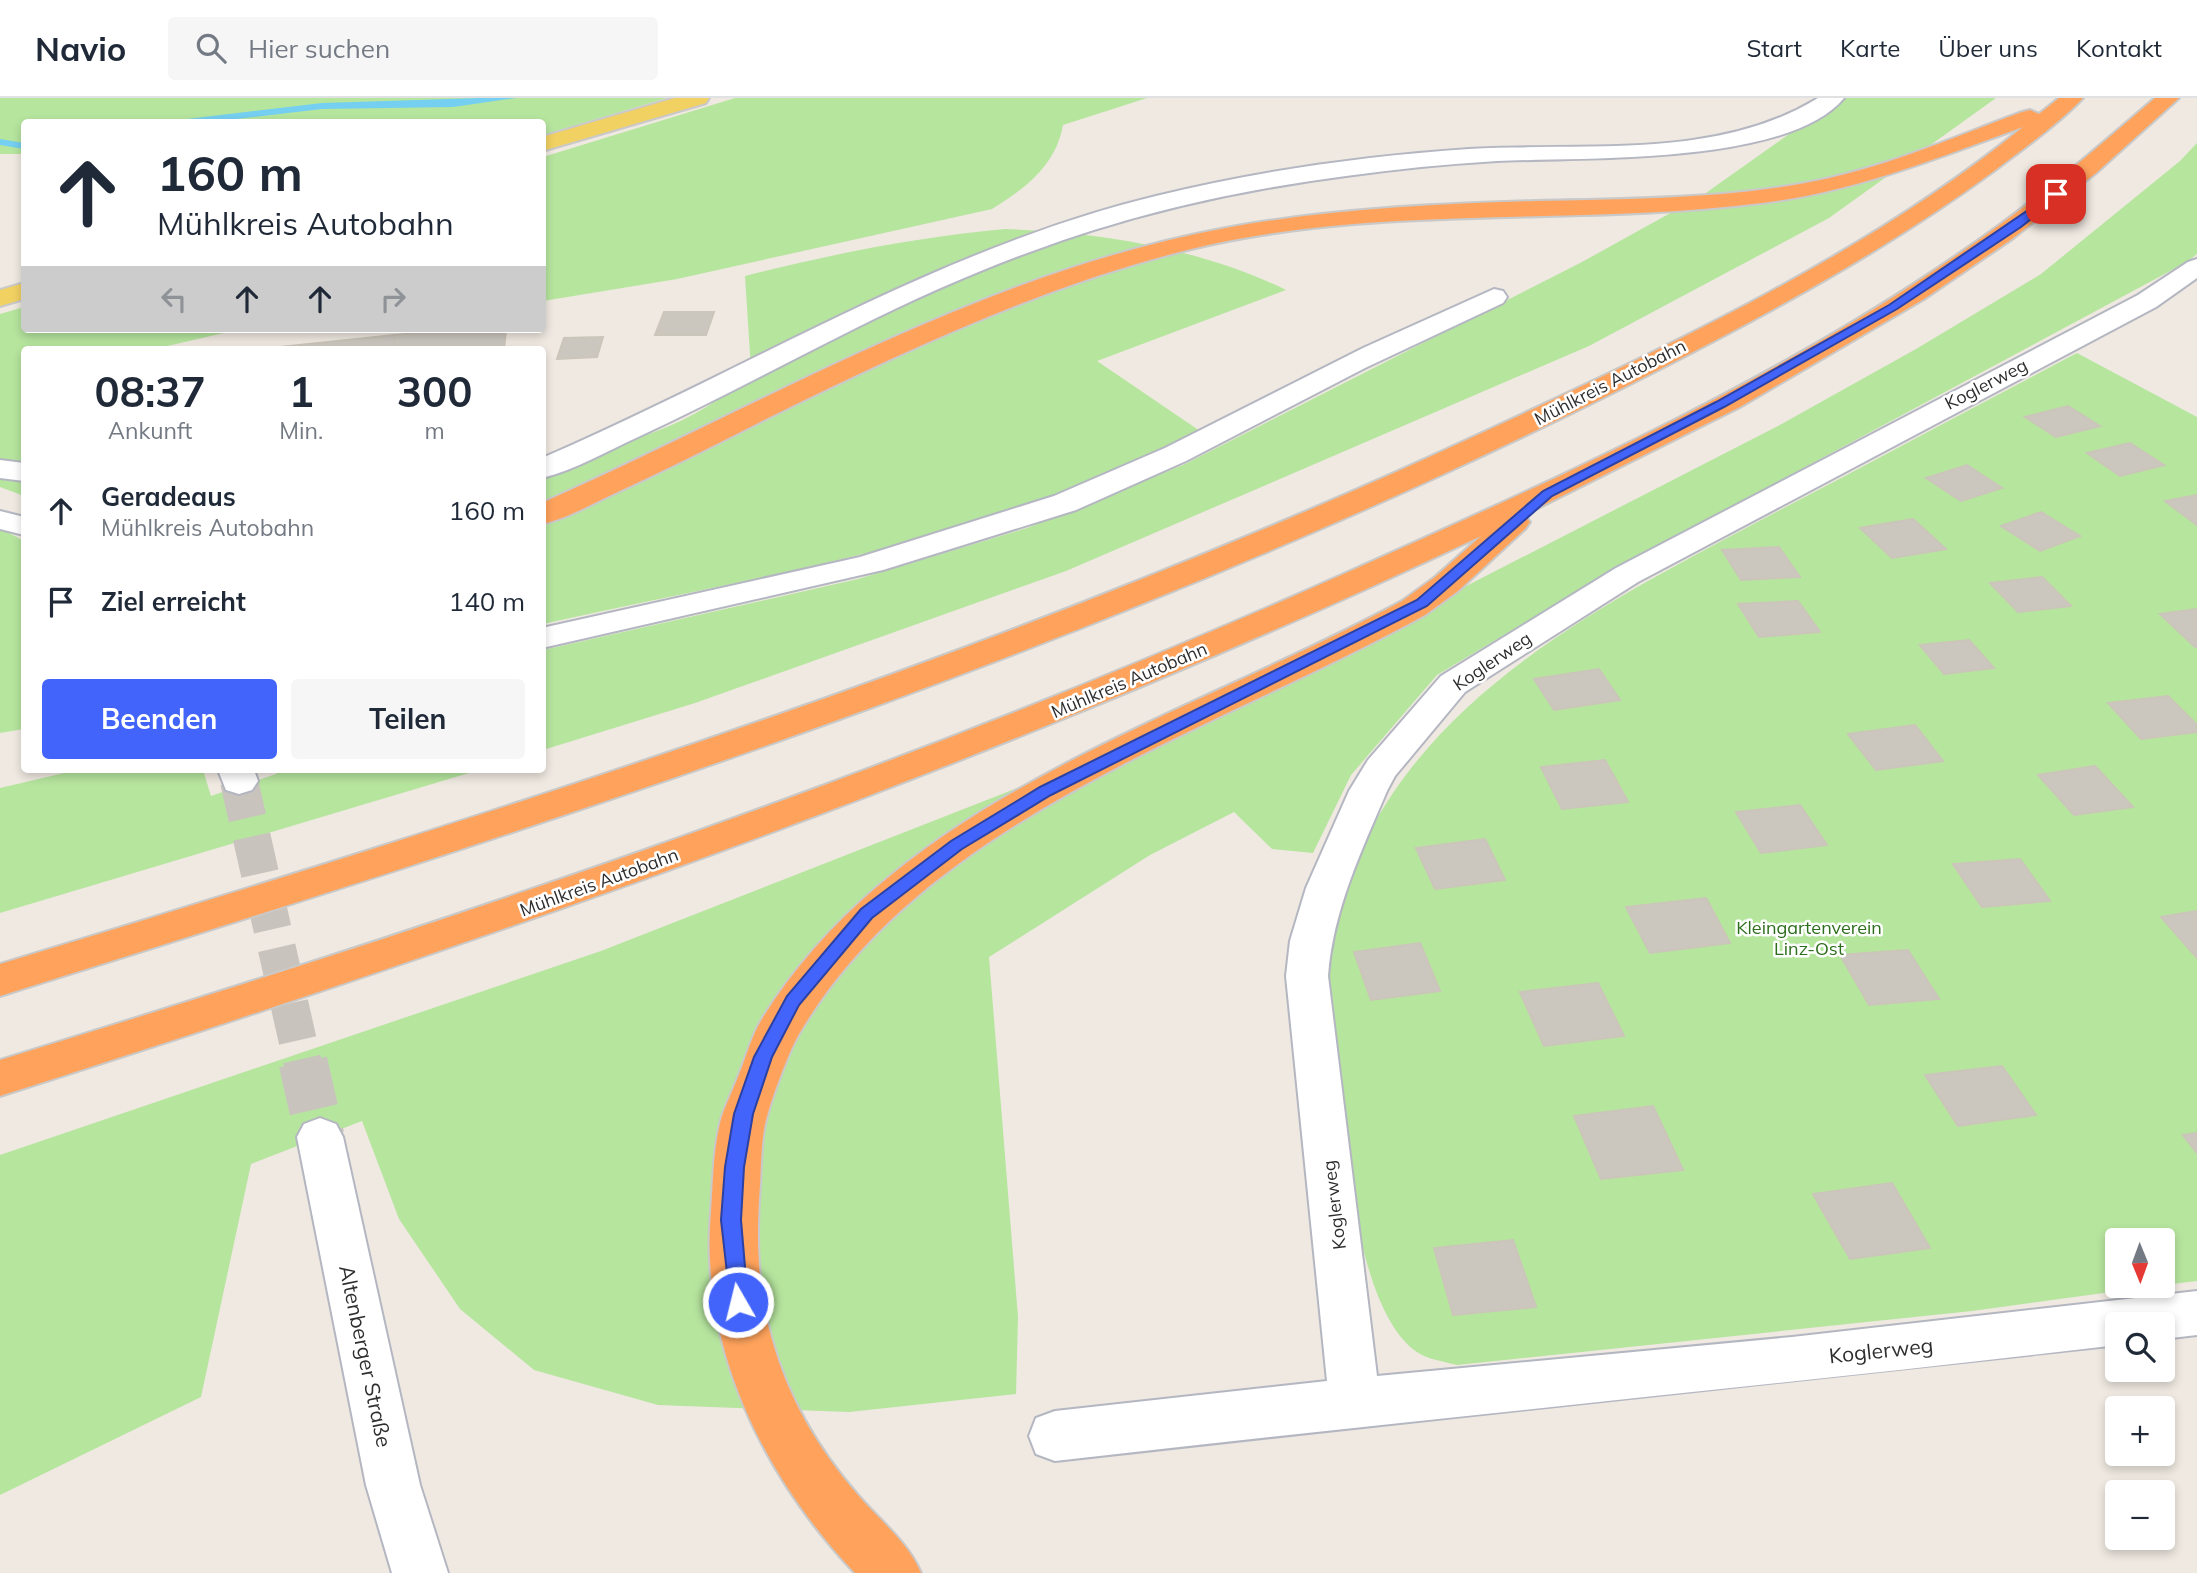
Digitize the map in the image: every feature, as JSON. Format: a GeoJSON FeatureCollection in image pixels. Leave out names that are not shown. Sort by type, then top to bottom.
{"type":"FeatureCollection","features":[{"type":"Feature","properties":{"kind":"highway","name":"Mühlkreis Autobahn"},"geometry":{"type":"LineString","coordinates":[[0,1078],[176,1024],[532,906],[841,796],[1141,677],[1338,591],[1547,493],[1720,405],[1893,307],[2017,225],[2115,148],[2168,98]]}},
{"type":"Feature","properties":{"kind":"highway","name":"Mühlkreis Autobahn"},"geometry":{"type":"LineString","coordinates":[[0,980],[447,842],[750,740],[1053,628],[1259,546],[1440,467],[1797,286],[1937,199],[2069,101]]}},
{"type":"Feature","properties":{"kind":"highway"},"geometry":{"type":"LineString","coordinates":[[546,513],[897,346],[1055,279],[1113,260],[1281,226],[1424,213],[1695,203],[1802,191],[1900,166],[2069,101]]}},
{"type":"Feature","properties":{"kind":"highway"},"geometry":{"type":"LineString","coordinates":[[893,1573],[850,1532],[804,1468],[767,1406],[746,1339],[734,1283],[731,1220],[734,1167],[744,1114],[763,1057],[793,1000],[867,914],[957,845],[1046,791],[1422,603],[1547,493]]}},
{"type":"Feature","properties":{"kind":"main road"},"geometry":{"type":"LineString","coordinates":[[546,143],[698,98]]}},
{"type":"Feature","properties":{"kind":"main road"},"geometry":{"type":"LineString","coordinates":[[0,298],[21,292]]}},
{"type":"Feature","properties":{"kind":"street"},"geometry":{"type":"LineString","coordinates":[[546,467],[691,403],[946,275],[1093,222],[1216,190],[1303,176],[1468,156],[1649,148],[1748,136],[1782,127],[1833,98]]}},
{"type":"Feature","properties":{"kind":"street","name":"Koglerweg"},"geometry":{"type":"LineString","coordinates":[[1355,1403],[1307,976],[1310,941],[1326,888],[1381,769],[1453,684],[1627,575],[1992,380],[2085,334],[2147,300],[2197,267]]}},
{"type":"Feature","properties":{"kind":"street"},"geometry":{"type":"LineString","coordinates":[[546,637],[846,569],[958,538],[1066,503],[1219,433],[1358,361],[1494,296]]}},
{"type":"Feature","properties":{"kind":"street"},"geometry":{"type":"LineString","coordinates":[[0,468],[21,472]]}},
{"type":"Feature","properties":{"kind":"street"},"geometry":{"type":"LineString","coordinates":[[0,520],[21,525]]}},
{"type":"Feature","properties":{"kind":"street","name":"Altenberger Straße"},"geometry":{"type":"LineString","coordinates":[[320,1138],[394,1485],[420,1573]]}},
{"type":"Feature","properties":{"kind":"street","name":"Koglerweg"},"geometry":{"type":"LineString","coordinates":[[1055,1436],[1491,1387],[1792,1360],[2197,1314]]}},
{"type":"Feature","properties":{"kind":"green space"},"geometry":{"type":"Polygon","coordinates":[[[0,98],[667,98],[546,134],[546,119],[21,119],[21,154],[0,154],[0,98]]]}},
{"type":"Feature","properties":{"kind":"green space"},"geometry":{"type":"Polygon","coordinates":[[[735,98],[1147,98],[1063,125],[1054,152],[1046,164],[1027,184],[992,209],[677,279],[546,301],[546,156],[735,98]]]}},
{"type":"Feature","properties":{"kind":"green space"},"geometry":{"type":"Polygon","coordinates":[[[1840,98],[1996,98],[1829,218],[1589,346],[1066,571],[695,703],[546,749],[546,649],[858,579],[1027,528],[1183,465],[1582,262],[1703,195],[1840,98]]]}},
{"type":"Feature","properties":{"kind":"green space"},"geometry":{"type":"Polygon","coordinates":[[[2197,143],[2197,254],[2187,262],[1612,571],[1437,675],[1351,775],[1313,853],[1272,849],[1234,812],[1150,855],[989,957],[1018,1317],[1016,1394],[849,1412],[658,1405],[534,1370],[460,1309],[399,1219],[362,1121],[251,1164],[201,1397],[0,1495],[0,1155],[601,951],[1071,767],[1441,599],[1778,426],[1916,349],[2041,274],[2180,161],[2197,143]]]}},
{"type":"Feature","properties":{"kind":"green space"},"geometry":{"type":"Polygon","coordinates":[[[1005,229],[1113,239],[1219,263],[1286,290],[1097,361],[1200,431],[1128,464],[1030,504],[891,547],[546,623],[546,458],[598,449],[655,432],[708,406],[731,389],[751,370],[745,276],[810,260],[939,237],[1005,229]]]}},
{"type":"Feature","properties":{"kind":"green space"},"geometry":{"type":"Polygon","coordinates":[[[21,308],[21,333],[224,333],[167,346],[21,346],[21,495],[0,487],[0,314],[21,308]]]}},
{"type":"Feature","properties":{"kind":"green space","name":"Kleingartenverein Linz-Ost"},"geometry":{"type":"Polygon","coordinates":[[[2077,353],[2197,417],[2197,1281],[2175,1284],[2175,1228],[2105,1228],[2105,1293],[1972,1311],[1457,1365],[1422,1355],[1405,1341],[1390,1321],[1368,1268],[1355,1211],[1329,966],[1330,945],[1355,864],[1393,793],[1443,732],[1501,678],[1567,630],[1709,548],[2077,353]]]}},
{"type":"Feature","properties":{"kind":"green space"},"geometry":{"type":"Polygon","coordinates":[[[0,528],[21,539],[21,730],[0,733],[0,528]]]}},
{"type":"Feature","properties":{"kind":"green space"},"geometry":{"type":"Polygon","coordinates":[[[64,773],[204,773],[211,796],[276,773],[469,773],[0,913],[0,788],[64,773]]]}},
{"type":"Feature","properties":{"kind":"building"},"geometry":{"type":"Polygon","coordinates":[[[664,312],[714,312],[706,335],[655,335],[664,312]]]}},
{"type":"Feature","properties":{"kind":"building"},"geometry":{"type":"Polygon","coordinates":[[[506,333],[504,346],[394,346],[395,335],[506,333]]]}},
{"type":"Feature","properties":{"kind":"building"},"geometry":{"type":"Polygon","coordinates":[[[395,335],[394,346],[290,346],[395,335]]]}},
{"type":"Feature","properties":{"kind":"building"},"geometry":{"type":"Polygon","coordinates":[[[603,337],[597,357],[557,359],[564,338],[603,337]]]}},
{"type":"Feature","properties":{"kind":"building"},"geometry":{"type":"Polygon","coordinates":[[[2068,406],[2100,426],[2056,437],[2025,417],[2068,406]]]}},
{"type":"Feature","properties":{"kind":"building"},"geometry":{"type":"Polygon","coordinates":[[[2130,443],[2164,465],[2120,476],[2087,453],[2130,443]]]}},
{"type":"Feature","properties":{"kind":"building"},"geometry":{"type":"Polygon","coordinates":[[[1967,465],[2002,488],[1961,501],[1926,478],[1967,465]]]}},
{"type":"Feature","properties":{"kind":"building"},"geometry":{"type":"Polygon","coordinates":[[[2197,495],[2197,525],[2165,501],[2197,495]]]}},
{"type":"Feature","properties":{"kind":"building"},"geometry":{"type":"Polygon","coordinates":[[[2041,512],[2080,536],[2040,551],[2001,526],[2041,512]]]}},
{"type":"Feature","properties":{"kind":"building"},"geometry":{"type":"Polygon","coordinates":[[[1913,519],[1946,549],[1892,558],[1860,528],[1913,519]]]}},
{"type":"Feature","properties":{"kind":"building"},"geometry":{"type":"Polygon","coordinates":[[[1779,547],[1800,577],[1741,580],[1722,550],[1779,547]]]}},
{"type":"Feature","properties":{"kind":"building"},"geometry":{"type":"Polygon","coordinates":[[[2042,577],[2071,606],[2018,612],[1990,583],[2042,577]]]}},
{"type":"Feature","properties":{"kind":"building"},"geometry":{"type":"Polygon","coordinates":[[[1798,601],[1820,632],[1759,637],[1738,604],[1798,601]]]}},
{"type":"Feature","properties":{"kind":"building"},"geometry":{"type":"Polygon","coordinates":[[[2197,609],[2197,647],[2195,647],[2160,614],[2197,609]]]}},
{"type":"Feature","properties":{"kind":"building"},"geometry":{"type":"Polygon","coordinates":[[[1969,640],[1994,668],[1944,674],[1920,645],[1969,640]]]}},
{"type":"Feature","properties":{"kind":"building"},"geometry":{"type":"Polygon","coordinates":[[[1599,669],[1620,700],[1554,710],[1534,679],[1599,669]]]}},
{"type":"Feature","properties":{"kind":"building"},"geometry":{"type":"Polygon","coordinates":[[[2168,696],[2197,725],[2197,732],[2141,739],[2108,703],[2168,696]]]}},
{"type":"Feature","properties":{"kind":"building"},"geometry":{"type":"Polygon","coordinates":[[[1915,725],[1943,761],[1876,770],[1848,734],[1915,725]]]}},
{"type":"Feature","properties":{"kind":"building"},"geometry":{"type":"Polygon","coordinates":[[[1605,760],[1628,802],[1562,809],[1541,767],[1605,760]]]}},
{"type":"Feature","properties":{"kind":"building"},"geometry":{"type":"Polygon","coordinates":[[[2095,766],[2133,807],[2074,815],[2038,775],[2095,766]]]}},
{"type":"Feature","properties":{"kind":"building"},"geometry":{"type":"Polygon","coordinates":[[[1800,805],[1827,845],[1761,853],[1736,812],[1800,805]]]}},
{"type":"Feature","properties":{"kind":"building"},"geometry":{"type":"Polygon","coordinates":[[[1485,839],[1505,880],[1435,889],[1416,848],[1485,839]]]}},
{"type":"Feature","properties":{"kind":"building"},"geometry":{"type":"Polygon","coordinates":[[[2020,859],[2050,901],[1982,907],[1953,864],[2020,859]]]}},
{"type":"Feature","properties":{"kind":"building"},"geometry":{"type":"Polygon","coordinates":[[[1706,898],[1730,943],[1650,953],[1626,907],[1706,898]]]}},
{"type":"Feature","properties":{"kind":"building"},"geometry":{"type":"Polygon","coordinates":[[[2197,911],[2197,958],[2161,917],[2197,911]]]}},
{"type":"Feature","properties":{"kind":"building"},"geometry":{"type":"Polygon","coordinates":[[[1420,943],[1440,991],[1371,1000],[1354,952],[1420,943]]]}},
{"type":"Feature","properties":{"kind":"building"},"geometry":{"type":"Polygon","coordinates":[[[1908,950],[1939,999],[1869,1005],[1840,955],[1908,950]]]}},
{"type":"Feature","properties":{"kind":"building"},"geometry":{"type":"Polygon","coordinates":[[[1598,983],[1624,1036],[1544,1046],[1520,992],[1598,983]]]}},
{"type":"Feature","properties":{"kind":"building"},"geometry":{"type":"Polygon","coordinates":[[[2002,1066],[2036,1115],[1958,1126],[1925,1075],[2002,1066]]]}},
{"type":"Feature","properties":{"kind":"building"},"geometry":{"type":"Polygon","coordinates":[[[1653,1106],[1683,1170],[1601,1179],[1574,1116],[1653,1106]]]}},
{"type":"Feature","properties":{"kind":"building"},"geometry":{"type":"Polygon","coordinates":[[[2197,1133],[2197,1153],[2183,1135],[2197,1133]]]}},
{"type":"Feature","properties":{"kind":"building"},"geometry":{"type":"Polygon","coordinates":[[[1892,1183],[1930,1248],[1850,1259],[1813,1194],[1892,1183]]]}},
{"type":"Feature","properties":{"kind":"building"},"geometry":{"type":"Polygon","coordinates":[[[1513,1240],[1536,1307],[1453,1315],[1434,1248],[1513,1240]]]}},
{"type":"Feature","properties":{"kind":"waterway"},"geometry":{"type":"LineString","coordinates":[[212,119],[322,106],[453,104],[511,98]]}},
{"type":"Feature","properties":{"kind":"waterway"},"geometry":{"type":"LineString","coordinates":[[0,142],[21,146]]}},
{"type":"Feature","properties":{"kind":"tunnel"},"geometry":{"type":"LineString","coordinates":[[239,781],[303,1064]]}},
{"type":"Feature","properties":{"kind":"tunnel"},"geometry":{"type":"LineString","coordinates":[[303,1062],[320,1137]]}},
{"type":"Feature","properties":{"kind":"route"},"geometry":{"type":"LineString","coordinates":[[738,1302],[734,1283],[731,1220],[734,1167],[744,1114],[763,1057],[793,1000],[867,914],[957,845],[1046,791],[1422,603],[1547,493],[1720,405],[1893,307],[2017,225],[2056,194]]}}]}
